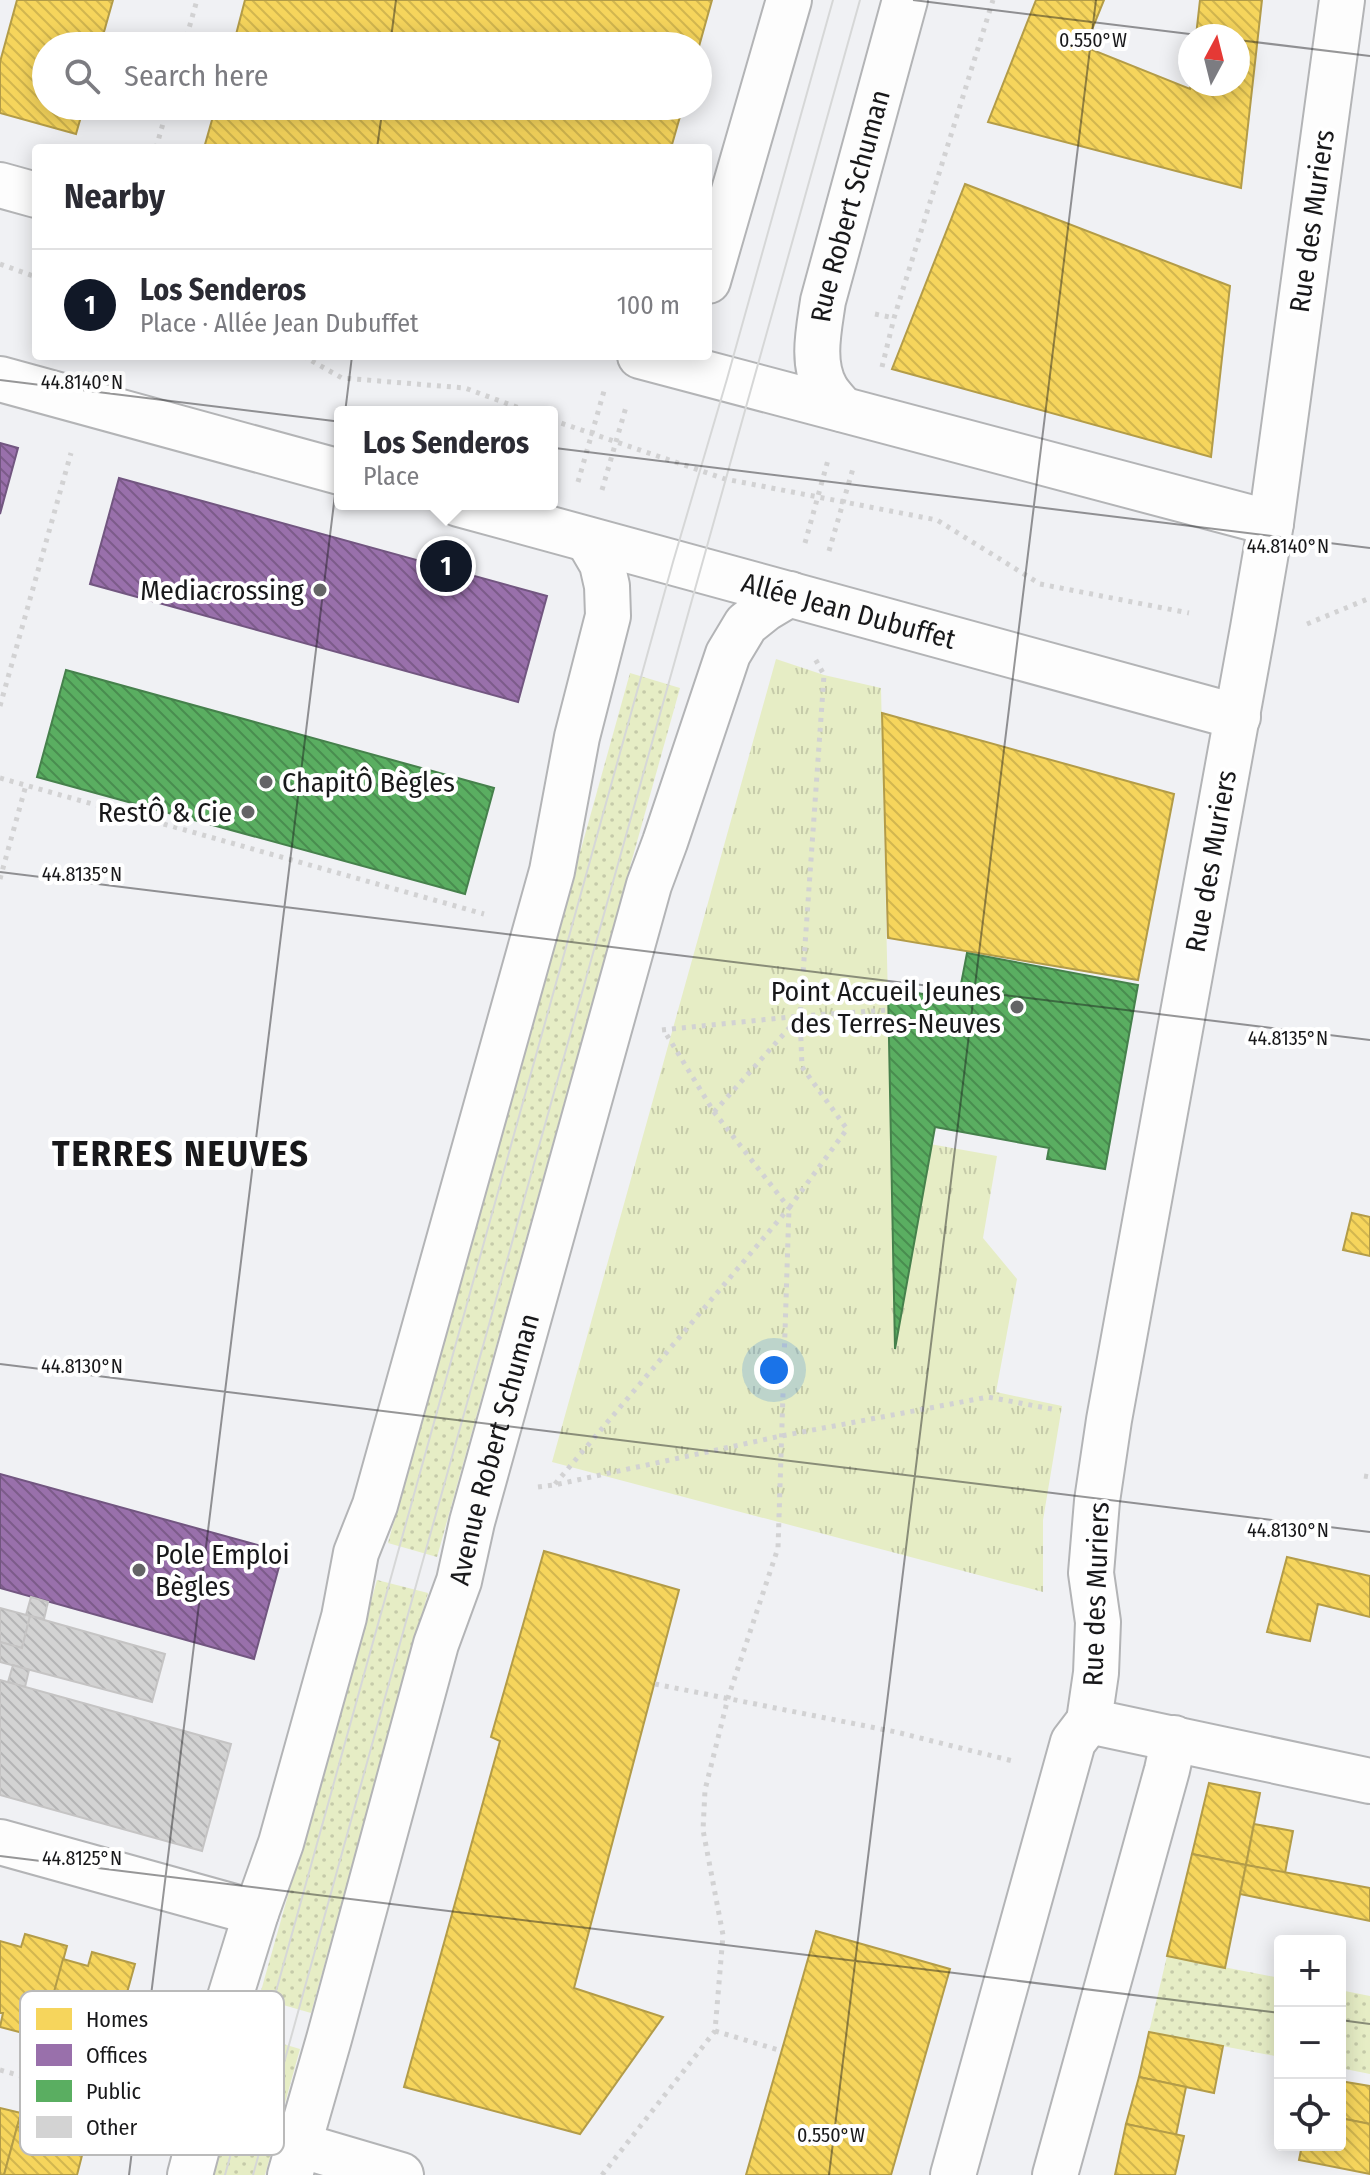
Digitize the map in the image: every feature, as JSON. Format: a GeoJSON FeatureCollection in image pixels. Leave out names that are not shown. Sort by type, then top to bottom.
{"type":"FeatureCollection","features":[{"type":"Feature","properties":{"kind":"street"},"geometry":{"type":"LineString","coordinates":[[712,267],[789,0]]}},
{"type":"Feature","properties":{"kind":"street","name":"Rue Robert Schuman"},"geometry":{"type":"LineString","coordinates":[[855,413],[826,390],[820,374],[816,342],[823,301],[905,0]]}},
{"type":"Feature","properties":{"kind":"street","name":"Rue des Muriers"},"geometry":{"type":"LineString","coordinates":[[953,2175],[1073,1742],[1089,1721],[1096,1673],[1098,1622],[1091,1573],[1097,1501],[1271,523],[1342,0]]}},
{"type":"Feature","properties":{"kind":"street"},"geometry":{"type":"LineString","coordinates":[[0,185],[32,194]]}},
{"type":"Feature","properties":{"kind":"street"},"geometry":{"type":"LineString","coordinates":[[656,360],[1271,523]]}},
{"type":"Feature","properties":{"kind":"street"},"geometry":{"type":"LineString","coordinates":[[0,379],[334,470]]}},
{"type":"Feature","properties":{"kind":"street","name":"Allée Jean Dubuffet"},"geometry":{"type":"LineString","coordinates":[[480,510],[1238,717]]}},
{"type":"Feature","properties":{"kind":"street"},"geometry":{"type":"LineString","coordinates":[[232,1991],[289,1813],[344,1617],[356,1553],[375,1505],[552,871],[577,737],[608,616],[607,586],[602,564],[588,540]]}},
{"type":"Feature","properties":{"kind":"street","name":"Avenue Robert Schuman"},"geometry":{"type":"LineString","coordinates":[[294,2160],[436,1644],[459,1581],[472,1522],[649,885],[728,654],[746,624],[765,609],[803,598]]}},
{"type":"Feature","properties":{"kind":"street","name":"Rue des Muriers"},"geometry":{"type":"LineString","coordinates":[[1089,1721],[1370,1781]]}},
{"type":"Feature","properties":{"kind":"street"},"geometry":{"type":"LineString","coordinates":[[1055,2175],[1174,1738]]}},
{"type":"Feature","properties":{"kind":"street"},"geometry":{"type":"LineString","coordinates":[[0,1842],[256,1913]]}},
{"type":"Feature","properties":{"kind":"street"},"geometry":{"type":"LineString","coordinates":[[190,2175],[195,2155]]}},
{"type":"Feature","properties":{"kind":"street"},"geometry":{"type":"LineString","coordinates":[[294,2160],[401,2175]]}},
{"type":"Feature","properties":{"kind":"path"},"geometry":{"type":"LineString","coordinates":[[188,32],[197,0]]}},
{"type":"Feature","properties":{"kind":"path"},"geometry":{"type":"LineString","coordinates":[[554,1485],[789,1208],[847,1129],[802,1067],[800,1016],[824,675],[804,638],[803,598],[818,497],[894,318],[993,0]]}},
{"type":"Feature","properties":{"kind":"path"},"geometry":{"type":"LineString","coordinates":[[157,144],[164,120]]}},
{"type":"Feature","properties":{"kind":"path"},"geometry":{"type":"LineString","coordinates":[[0,264],[32,276]]}},
{"type":"Feature","properties":{"kind":"path"},"geometry":{"type":"LineString","coordinates":[[310,360],[342,378],[465,388],[514,406]]}},
{"type":"Feature","properties":{"kind":"path"},"geometry":{"type":"LineString","coordinates":[[588,540],[640,360]]}},
{"type":"Feature","properties":{"kind":"path"},"geometry":{"type":"LineString","coordinates":[[0,706],[85,402]]}},
{"type":"Feature","properties":{"kind":"path"},"geometry":{"type":"LineString","coordinates":[[803,598],[843,501],[855,413]]}},
{"type":"Feature","properties":{"kind":"path"},"geometry":{"type":"LineString","coordinates":[[558,422],[725,479],[937,520],[1040,584],[1189,613]]}},
{"type":"Feature","properties":{"kind":"path"},"geometry":{"type":"LineString","coordinates":[[1299,628],[1370,598]]}},
{"type":"Feature","properties":{"kind":"path"},"geometry":{"type":"LineString","coordinates":[[0,778],[494,917]]}},
{"type":"Feature","properties":{"kind":"path"},"geometry":{"type":"LineString","coordinates":[[0,879],[26,785]]}},
{"type":"Feature","properties":{"kind":"path"},"geometry":{"type":"LineString","coordinates":[[653,1028],[665,1031],[888,1010]]}},
{"type":"Feature","properties":{"kind":"path"},"geometry":{"type":"LineString","coordinates":[[714,1112],[800,1016]]}},
{"type":"Feature","properties":{"kind":"path"},"geometry":{"type":"LineString","coordinates":[[602,2175],[715,2031],[723,1935],[703,1830],[705,1790],[728,1698],[778,1548],[789,1208],[714,1112],[665,1031]]}},
{"type":"Feature","properties":{"kind":"path"},"geometry":{"type":"LineString","coordinates":[[525,1483],[538,1487],[554,1485],[781,1436],[988,1397],[1109,1420]]}},
{"type":"Feature","properties":{"kind":"path"},"geometry":{"type":"LineString","coordinates":[[655,1684],[896,1732],[1024,1764]]}},
{"type":"Feature","properties":{"kind":"path"},"geometry":{"type":"LineString","coordinates":[[715,2031],[782,2051]]}},
{"type":"Feature","properties":{"kind":"path"},"geometry":{"type":"LineString","coordinates":[[0,2070],[20,2075]]}},
{"type":"Feature","properties":{"kind":"green space"},"geometry":{"type":"Polygon","coordinates":[[[776,659],[824,675],[881,688],[891,1137],[997,1156],[983,1238],[1017,1279],[996,1392],[1062,1406],[1043,1520],[1043,1592],[552,1462],[776,659]]]}},
{"type":"Feature","properties":{"kind":"green space"},"geometry":{"type":"Polygon","coordinates":[[[630,673],[680,688],[437,1557],[388,1543],[630,673]]]}},
{"type":"Feature","properties":{"kind":"green space"},"geometry":{"type":"Polygon","coordinates":[[[377,1580],[428,1593],[311,2013],[284,2005],[284,1991],[261,1991],[377,1580]]]}},
{"type":"Feature","properties":{"kind":"green space"},"geometry":{"type":"Polygon","coordinates":[[[1167,1956],[1274,1977],[1274,2056],[1149,2032],[1167,1956]]]}},
{"type":"Feature","properties":{"kind":"green space"},"geometry":{"type":"Polygon","coordinates":[[[1346,1991],[1370,1996],[1370,2074],[1346,2069],[1346,1991]]]}},
{"type":"Feature","properties":{"kind":"green space"},"geometry":{"type":"Polygon","coordinates":[[[284,2044],[300,2049],[284,2107],[284,2044]]]}},
{"type":"Feature","properties":{"kind":"green space"},"geometry":{"type":"Polygon","coordinates":[[[216,2155],[271,2155],[265,2175],[210,2175],[216,2155]]]}},
{"type":"Feature","properties":{"kind":"building: Homes"},"geometry":{"type":"Polygon","coordinates":[[[17,0],[113,0],[104,32],[32,32],[32,120],[80,120],[76,134],[0,113],[0,62],[17,0]]]}},
{"type":"Feature","properties":{"kind":"building: Homes"},"geometry":{"type":"Polygon","coordinates":[[[245,0],[712,0],[703,32],[237,32],[245,0]]]}},
{"type":"Feature","properties":{"kind":"building: Homes"},"geometry":{"type":"Polygon","coordinates":[[[1036,0],[1104,0],[1085,47],[1178,84],[1178,96],[1250,96],[1250,24],[1197,24],[1200,0],[1262,0],[1241,188],[988,122],[1036,0]]]}},
{"type":"Feature","properties":{"kind":"building: Homes"},"geometry":{"type":"Polygon","coordinates":[[[212,120],[679,120],[672,144],[205,144],[212,120]]]}},
{"type":"Feature","properties":{"kind":"building: Homes"},"geometry":{"type":"Polygon","coordinates":[[[965,184],[1230,286],[1211,457],[892,369],[965,184]]]}},
{"type":"Feature","properties":{"kind":"building: Homes"},"geometry":{"type":"Polygon","coordinates":[[[882,713],[1174,794],[1138,980],[888,938],[882,713]]]}},
{"type":"Feature","properties":{"kind":"building: Homes"},"geometry":{"type":"Polygon","coordinates":[[[1352,1213],[1370,1217],[1370,1256],[1343,1250],[1352,1213]]]}},
{"type":"Feature","properties":{"kind":"building: Homes"},"geometry":{"type":"Polygon","coordinates":[[[544,1551],[679,1590],[574,1988],[663,2017],[580,2134],[404,2087],[500,1741],[491,1737],[544,1551]]]}},
{"type":"Feature","properties":{"kind":"building: Homes"},"geometry":{"type":"Polygon","coordinates":[[[1287,1557],[1370,1576],[1370,1617],[1318,1604],[1310,1641],[1267,1632],[1287,1557]]]}},
{"type":"Feature","properties":{"kind":"building: Homes"},"geometry":{"type":"Polygon","coordinates":[[[1209,1783],[1260,1793],[1246,1865],[1192,1854],[1209,1783]]]}},
{"type":"Feature","properties":{"kind":"building: Homes"},"geometry":{"type":"Polygon","coordinates":[[[1254,1824],[1293,1831],[1285,1873],[1246,1865],[1254,1824]]]}},
{"type":"Feature","properties":{"kind":"building: Homes"},"geometry":{"type":"Polygon","coordinates":[[[1192,1854],[1246,1865],[1225,1968],[1167,1956],[1192,1854]]]}},
{"type":"Feature","properties":{"kind":"building: Homes"},"geometry":{"type":"Polygon","coordinates":[[[1246,1865],[1370,1888],[1370,1921],[1240,1894],[1246,1865]]]}},
{"type":"Feature","properties":{"kind":"building: Homes"},"geometry":{"type":"Polygon","coordinates":[[[816,1931],[950,1969],[891,2175],[746,2175],[816,1931]]]}},
{"type":"Feature","properties":{"kind":"building: Homes"},"geometry":{"type":"Polygon","coordinates":[[[25,1934],[67,1946],[55,1991],[20,1991],[20,2032],[0,2027],[3,2013],[0,2013],[0,1941],[21,1947],[25,1934]]]}},
{"type":"Feature","properties":{"kind":"building: Homes"},"geometry":{"type":"Polygon","coordinates":[[[92,1952],[135,1964],[127,1991],[54,1991],[63,1959],[88,1966],[92,1952]]]}},
{"type":"Feature","properties":{"kind":"building: Homes"},"geometry":{"type":"Polygon","coordinates":[[[1149,2032],[1223,2046],[1214,2093],[1139,2077],[1149,2032]]]}},
{"type":"Feature","properties":{"kind":"building: Homes"},"geometry":{"type":"Polygon","coordinates":[[[1139,2077],[1186,2087],[1176,2135],[1126,2124],[1139,2077]]]}},
{"type":"Feature","properties":{"kind":"building: Homes"},"geometry":{"type":"Polygon","coordinates":[[[1346,2082],[1370,2086],[1370,2124],[1346,2119],[1346,2082]]]}},
{"type":"Feature","properties":{"kind":"building: Homes"},"geometry":{"type":"Polygon","coordinates":[[[0,2108],[20,2113],[20,2117],[4,2175],[0,2175],[0,2108]]]}},
{"type":"Feature","properties":{"kind":"building: Homes"},"geometry":{"type":"Polygon","coordinates":[[[1346,2119],[1370,2124],[1370,2174],[1299,2160],[1301,2151],[1346,2151],[1346,2119]]]}},
{"type":"Feature","properties":{"kind":"building: Homes"},"geometry":{"type":"Polygon","coordinates":[[[1126,2124],[1184,2136],[1175,2175],[1115,2175],[1126,2124]]]}},
{"type":"Feature","properties":{"kind":"building: Homes"},"geometry":{"type":"Polygon","coordinates":[[[17,2127],[20,2128],[20,2155],[82,2155],[77,2175],[4,2175],[17,2127]]]}},
{"type":"Feature","properties":{"kind":"building: Offices"},"geometry":{"type":"Polygon","coordinates":[[[0,443],[18,448],[0,514],[0,443]]]}},
{"type":"Feature","properties":{"kind":"building: Offices"},"geometry":{"type":"Polygon","coordinates":[[[119,478],[547,596],[518,702],[90,584],[119,478]]]}},
{"type":"Feature","properties":{"kind":"building: Offices","name":"Pole Emploi Bègles"},"geometry":{"type":"Polygon","coordinates":[[[0,1474],[283,1552],[254,1659],[0,1588],[0,1474]]]}},
{"type":"Feature","properties":{"kind":"building: Public","name":"ChapitÔ Bègles"},"geometry":{"type":"Polygon","coordinates":[[[66,670],[494,788],[465,894],[37,777],[66,670]]]}},
{"type":"Feature","properties":{"kind":"building: Public"},"geometry":{"type":"Polygon","coordinates":[[[967,953],[1138,985],[1105,1169],[1047,1159],[1049,1148],[935,1127],[895,1349],[888,988],[958,1000],[967,953]]]}},
{"type":"Feature","properties":{"kind":"building: Other"},"geometry":{"type":"Polygon","coordinates":[[[31,1597],[48,1602],[44,1619],[26,1615],[31,1597]]]}},
{"type":"Feature","properties":{"kind":"building: Other"},"geometry":{"type":"Polygon","coordinates":[[[0,1608],[30,1616],[22,1648],[0,1642],[0,1608]]]}},
{"type":"Feature","properties":{"kind":"building: Other"},"geometry":{"type":"Polygon","coordinates":[[[30,1616],[165,1654],[152,1702],[0,1662],[0,1642],[22,1648],[30,1616]]]}},
{"type":"Feature","properties":{"kind":"building: Other"},"geometry":{"type":"Polygon","coordinates":[[[13,1665],[29,1670],[25,1687],[8,1682],[13,1665]]]}},
{"type":"Feature","properties":{"kind":"building: Other"},"geometry":{"type":"Polygon","coordinates":[[[0,1680],[231,1744],[202,1851],[0,1795],[0,1680]]]}},
{"type":"Feature","properties":{"kind":"tram line"},"geometry":{"type":"LineString","coordinates":[[276,1991],[673,562],[833,0]]}},
{"type":"Feature","properties":{"kind":"tram line"},"geometry":{"type":"LineString","coordinates":[[284,2063],[860,0]]}},
{"type":"Feature","properties":{"kind":"tram line"},"geometry":{"type":"LineString","coordinates":[[225,2175],[231,2155]]}},
{"type":"Feature","properties":{"kind":"tram line"},"geometry":{"type":"LineString","coordinates":[[253,2175],[259,2155]]}},
{"type":"Feature","properties":{"kind":"place","name":"Los Senderos"},"geometry":{"type":"Point","coordinates":[446,566]}},
{"type":"Feature","properties":{"kind":"place","name":"Mediacrossing"},"geometry":{"type":"Point","coordinates":[320,590]}},
{"type":"Feature","properties":{"kind":"place","name":"ChapitÔ Bègles"},"geometry":{"type":"Point","coordinates":[266,782]}},
{"type":"Feature","properties":{"kind":"place","name":"RestÔ & Cie"},"geometry":{"type":"Point","coordinates":[248,812]}},
{"type":"Feature","properties":{"kind":"place","name":"Point Accueil Jeunes des Terres-Neuves"},"geometry":{"type":"Point","coordinates":[1017,1007]}},
{"type":"Feature","properties":{"kind":"place","name":"Pole Emploi Bègles"},"geometry":{"type":"Point","coordinates":[139,1570]}},
{"type":"Feature","properties":{"kind":"district","name":"TERRES NEUVES"},"geometry":{"type":"Point","coordinates":[181,1154]}}]}
